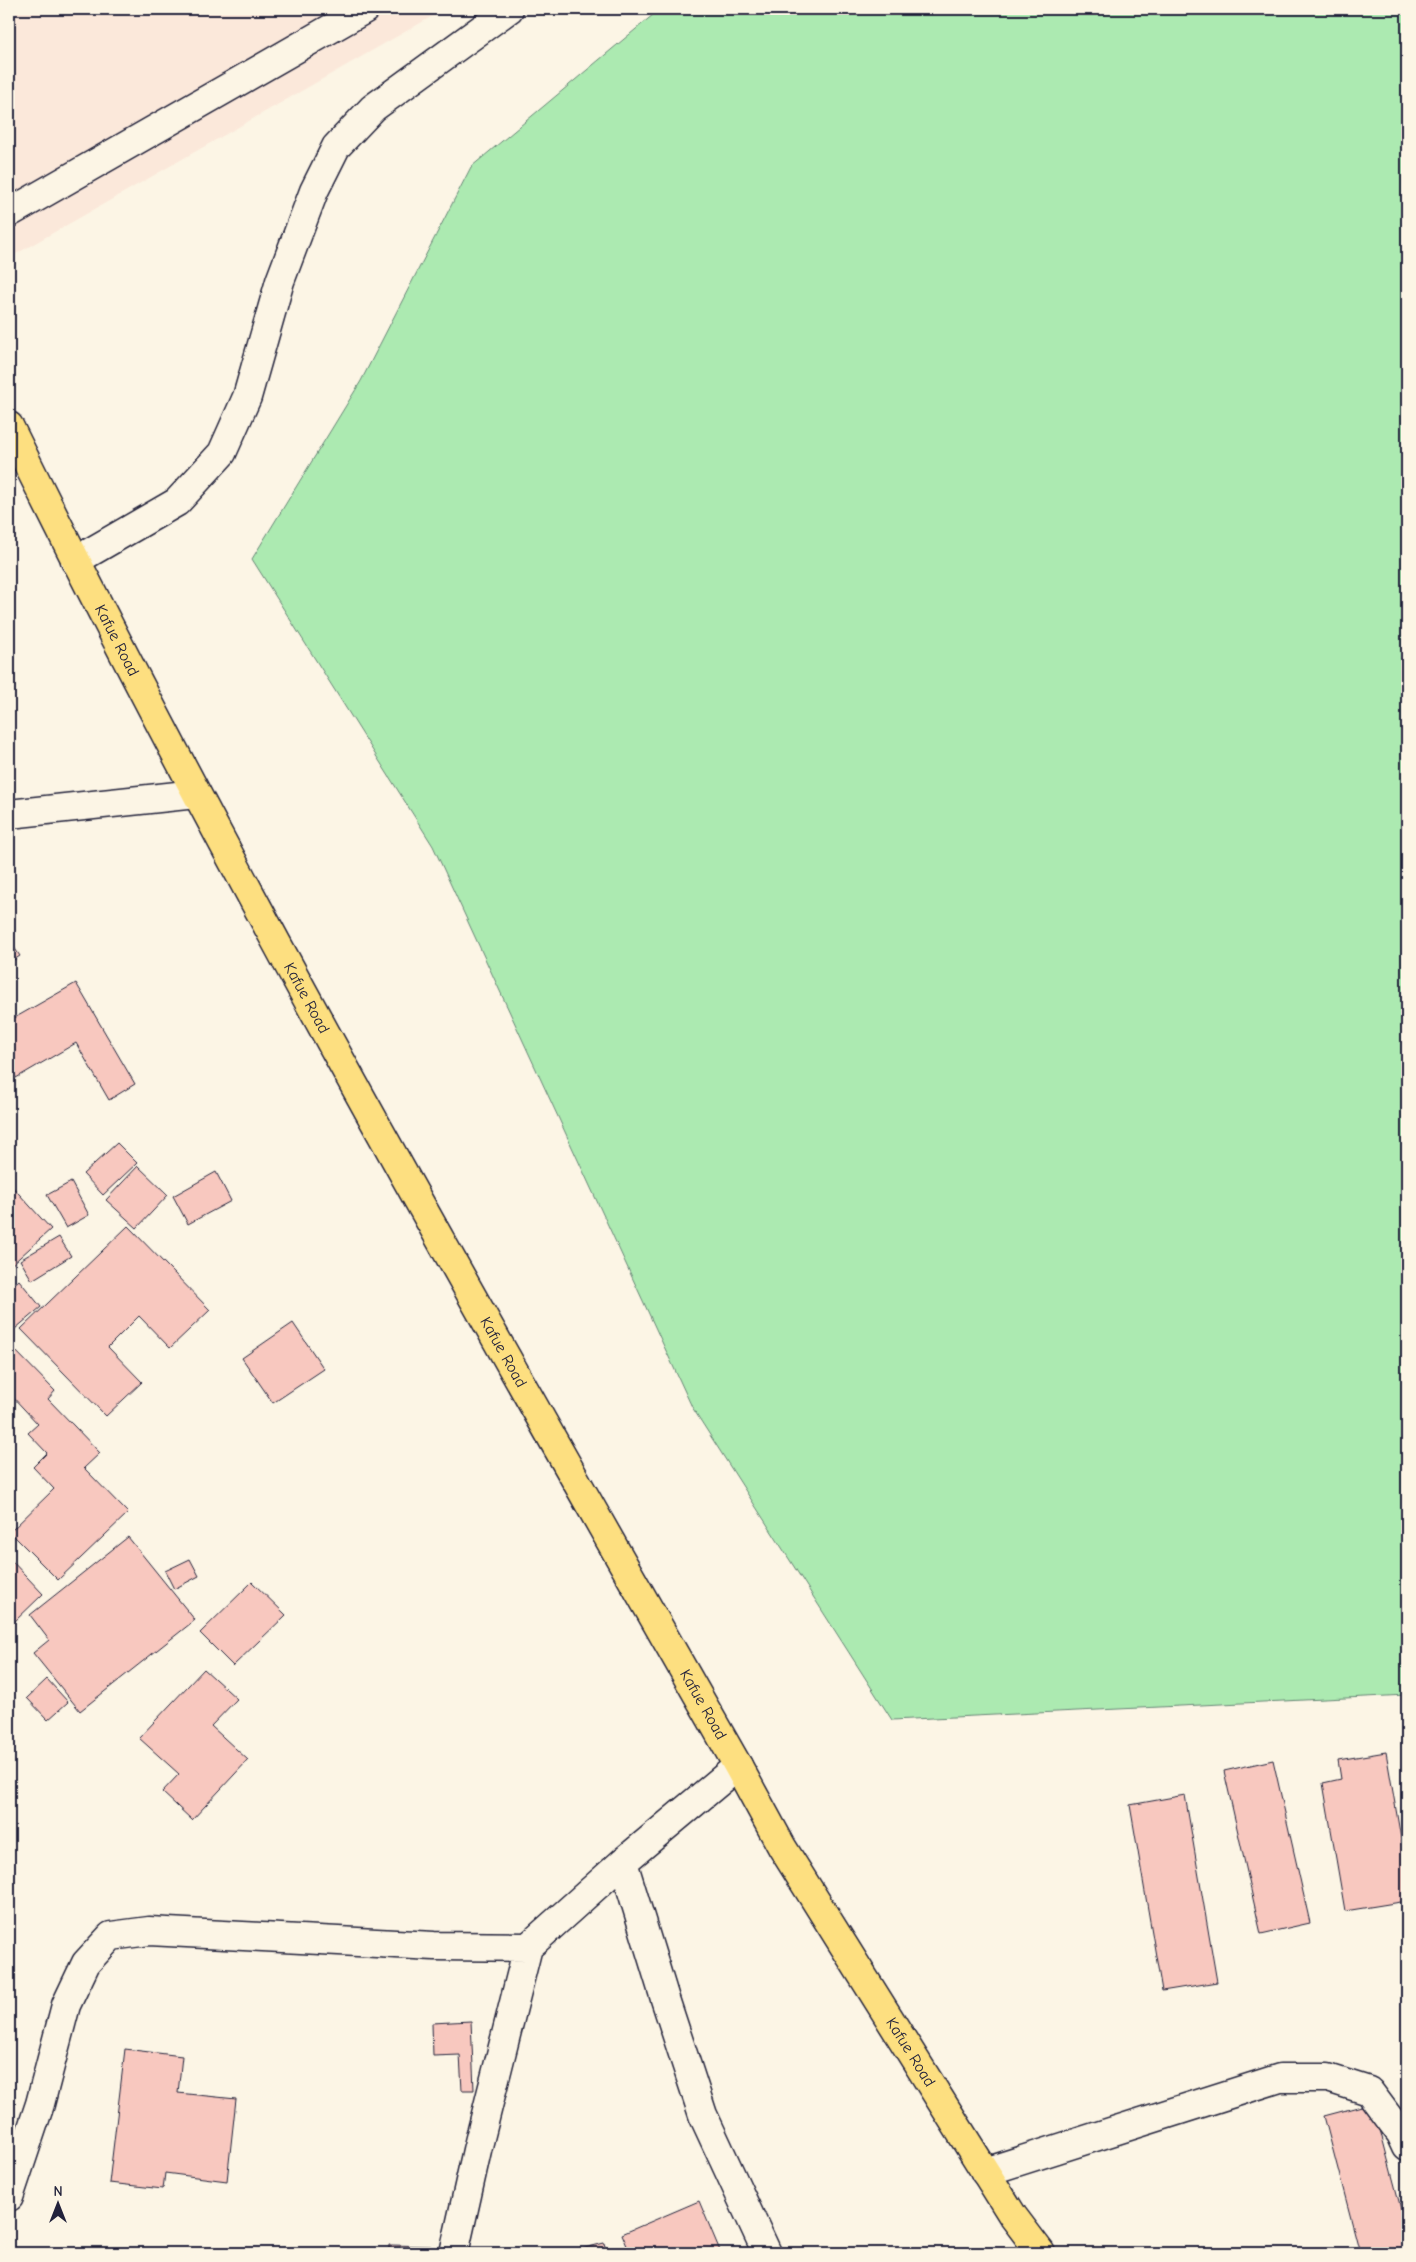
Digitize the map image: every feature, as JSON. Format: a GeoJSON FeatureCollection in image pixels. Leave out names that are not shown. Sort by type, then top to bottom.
{"type":"FeatureCollection","features":[{"type":"Feature","properties":{"kind":"highway","name":"Kafue Road"},"geometry":{"type":"LineString","coordinates":[[9,426],[75,561],[196,794],[392,1155],[782,1847],[985,2172],[1041,2253]]}},
{"type":"Feature","properties":{"kind":"street"},"geometry":{"type":"LineString","coordinates":[[9,213],[365,9]]}},
{"type":"Feature","properties":{"kind":"street"},"geometry":{"type":"LineString","coordinates":[[75,561],[177,502],[222,453],[247,398],[280,280],[314,191],[336,147],[373,108],[508,9]]}},
{"type":"Feature","properties":{"kind":"street"},"geometry":{"type":"LineString","coordinates":[[9,814],[196,794]]}},
{"type":"Feature","properties":{"kind":"street"},"geometry":{"type":"LineString","coordinates":[[454,2253],[477,2150],[528,1948],[623,1862],[738,1766]]}},
{"type":"Feature","properties":{"kind":"street"},"geometry":{"type":"LineString","coordinates":[[623,1862],[703,2115],[767,2253]]}},
{"type":"Feature","properties":{"kind":"street"},"geometry":{"type":"LineString","coordinates":[[9,2197],[40,2104],[66,2005],[86,1962],[111,1936],[149,1931],[434,1946],[528,1948]]}},
{"type":"Feature","properties":{"kind":"street"},"geometry":{"type":"LineString","coordinates":[[985,2172],[1280,2078],[1328,2078],[1369,2092],[1401,2134],[1407,2147]]}},
{"type":"Feature","properties":{"kind":"shaded area"},"geometry":{"type":"Polygon","coordinates":[[[9,9],[445,9],[9,258],[9,9]]]}},
{"type":"Feature","properties":{"kind":"green space"},"geometry":{"type":"Polygon","coordinates":[[[660,9],[1407,9],[1407,1695],[892,1720],[692,1407],[433,846],[252,559],[361,381],[471,167],[660,9]]]}},
{"type":"Feature","properties":{"kind":"building"},"geometry":{"type":"Polygon","coordinates":[[[9,940],[20,956],[9,963],[9,940]]]}},
{"type":"Feature","properties":{"kind":"building"},"geometry":{"type":"Polygon","coordinates":[[[76,983],[135,1084],[109,1100],[76,1043],[16,1078],[9,1066],[9,1021],[76,983]]]}},
{"type":"Feature","properties":{"kind":"building"},"geometry":{"type":"Polygon","coordinates":[[[117,1143],[137,1163],[103,1195],[83,1174],[117,1143]]]}},
{"type":"Feature","properties":{"kind":"building"},"geometry":{"type":"Polygon","coordinates":[[[138,1166],[168,1195],[137,1228],[106,1200],[138,1166]]]}},
{"type":"Feature","properties":{"kind":"building"},"geometry":{"type":"Polygon","coordinates":[[[216,1172],[231,1201],[188,1224],[173,1196],[216,1172]]]}},
{"type":"Feature","properties":{"kind":"building"},"geometry":{"type":"Polygon","coordinates":[[[71,1182],[89,1215],[66,1228],[47,1195],[71,1182]]]}},
{"type":"Feature","properties":{"kind":"building"},"geometry":{"type":"Polygon","coordinates":[[[9,1183],[51,1229],[9,1267],[9,1183]]]}},
{"type":"Feature","properties":{"kind":"building"},"geometry":{"type":"Polygon","coordinates":[[[128,1226],[210,1310],[170,1348],[139,1316],[108,1347],[142,1382],[106,1416],[21,1329],[128,1226]]]}},
{"type":"Feature","properties":{"kind":"building"},"geometry":{"type":"Polygon","coordinates":[[[59,1237],[71,1256],[32,1280],[20,1260],[59,1237]]]}},
{"type":"Feature","properties":{"kind":"building"},"geometry":{"type":"Polygon","coordinates":[[[19,1280],[41,1307],[9,1334],[9,1289],[19,1280]]]}},
{"type":"Feature","properties":{"kind":"building"},"geometry":{"type":"Polygon","coordinates":[[[293,1323],[324,1369],[273,1403],[242,1358],[293,1323]]]}},
{"type":"Feature","properties":{"kind":"building"},"geometry":{"type":"Polygon","coordinates":[[[9,1344],[55,1391],[48,1399],[100,1453],[84,1468],[128,1513],[58,1580],[10,1532],[54,1489],[33,1467],[47,1453],[28,1433],[38,1424],[9,1393],[9,1344]]]}},
{"type":"Feature","properties":{"kind":"building"},"geometry":{"type":"Polygon","coordinates":[[[128,1537],[195,1620],[80,1711],[33,1653],[49,1640],[30,1615],[128,1537]]]}},
{"type":"Feature","properties":{"kind":"building"},"geometry":{"type":"Polygon","coordinates":[[[9,1558],[43,1594],[13,1623],[9,1618],[9,1558]]]}},
{"type":"Feature","properties":{"kind":"building"},"geometry":{"type":"Polygon","coordinates":[[[190,1559],[199,1576],[174,1589],[165,1571],[190,1559]]]}},
{"type":"Feature","properties":{"kind":"building"},"geometry":{"type":"Polygon","coordinates":[[[252,1582],[286,1615],[233,1666],[200,1633],[252,1582]]]}},
{"type":"Feature","properties":{"kind":"building"},"geometry":{"type":"Polygon","coordinates":[[[204,1669],[237,1699],[211,1726],[248,1760],[192,1820],[162,1792],[179,1774],[139,1738],[204,1669]]]}},
{"type":"Feature","properties":{"kind":"building"},"geometry":{"type":"Polygon","coordinates":[[[47,1679],[68,1702],[48,1720],[27,1698],[47,1679]]]}},
{"type":"Feature","properties":{"kind":"building"},"geometry":{"type":"Polygon","coordinates":[[[1386,1752],[1407,1873],[1407,1901],[1345,1911],[1323,1783],[1341,1779],[1338,1760],[1386,1752]]]}},
{"type":"Feature","properties":{"kind":"building"},"geometry":{"type":"Polygon","coordinates":[[[1273,1760],[1310,1923],[1261,1934],[1224,1771],[1273,1760]]]}},
{"type":"Feature","properties":{"kind":"building"},"geometry":{"type":"Polygon","coordinates":[[[1185,1795],[1217,1982],[1162,1991],[1130,1805],[1185,1795]]]}},
{"type":"Feature","properties":{"kind":"building"},"geometry":{"type":"Polygon","coordinates":[[[471,2021],[474,2090],[462,2090],[460,2055],[433,2056],[432,2023],[471,2021]]]}},
{"type":"Feature","properties":{"kind":"building"},"geometry":{"type":"Polygon","coordinates":[[[125,2049],[182,2056],[178,2093],[236,2099],[227,2181],[165,2173],[163,2189],[109,2183],[125,2049]]]}},
{"type":"Feature","properties":{"kind":"building"},"geometry":{"type":"Polygon","coordinates":[[[1373,2103],[1407,2232],[1407,2253],[1360,2253],[1324,2116],[1373,2103]]]}},
{"type":"Feature","properties":{"kind":"building"},"geometry":{"type":"Polygon","coordinates":[[[699,2201],[721,2253],[630,2253],[622,2234],[699,2201]]]}},
{"type":"Feature","properties":{"kind":"building"},"geometry":{"type":"Polygon","coordinates":[[[604,2243],[607,2253],[582,2253],[581,2249],[604,2243]]]}},
{"type":"Feature","properties":{"kind":"building"},"geometry":{"type":"Polygon","coordinates":[[[389,2245],[431,2246],[431,2253],[389,2253],[389,2245]]]}}]}
